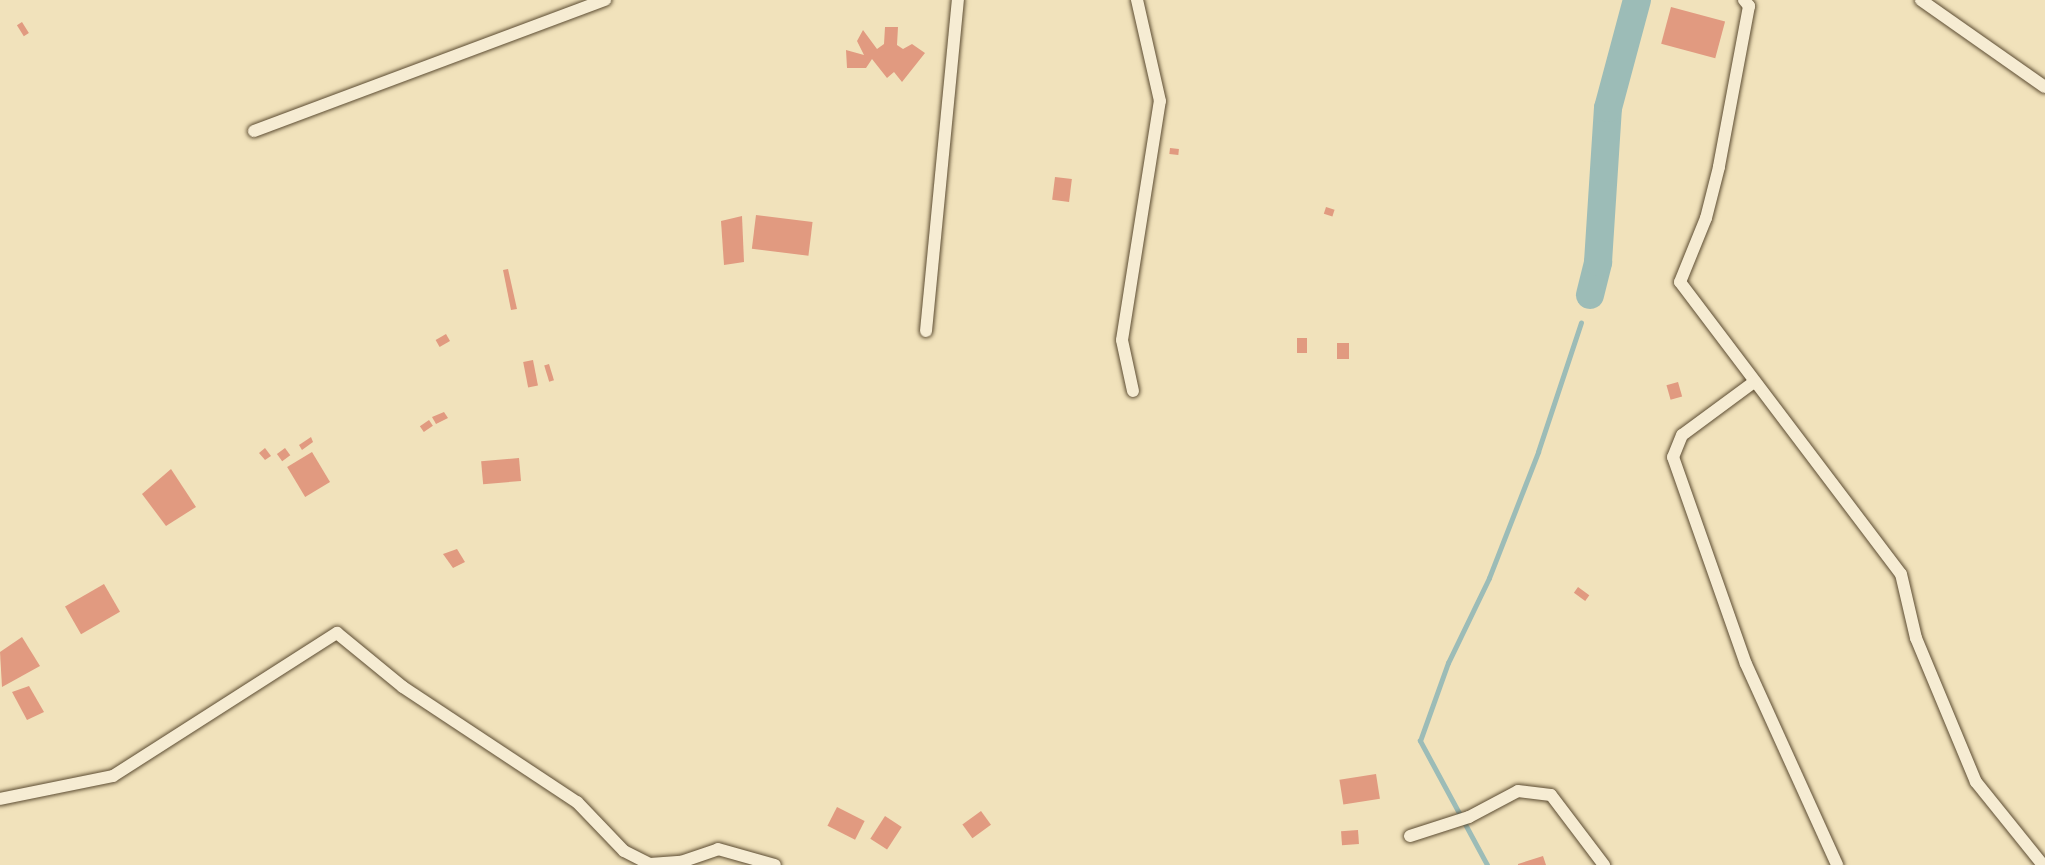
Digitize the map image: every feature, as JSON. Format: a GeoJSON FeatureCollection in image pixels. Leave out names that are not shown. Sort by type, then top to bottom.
{"type":"FeatureCollection","features":[{"type":"Feature","properties":{"kind":"street"},"geometry":{"type":"LineString","coordinates":[[254,131],[605,0]]}},
{"type":"Feature","properties":{"kind":"street"},"geometry":{"type":"LineString","coordinates":[[926,331],[958,0]]}},
{"type":"Feature","properties":{"kind":"street"},"geometry":{"type":"LineString","coordinates":[[1133,391],[1122,340],[1160,101],[1137,0]]}},
{"type":"Feature","properties":{"kind":"street"},"geometry":{"type":"LineString","coordinates":[[1744,0],[1749,6],[1719,167],[1706,218],[1680,282],[1901,574],[1916,638],[1976,782],[2043,865]]}},
{"type":"Feature","properties":{"kind":"street"},"geometry":{"type":"LineString","coordinates":[[1921,0],[2045,87]]}},
{"type":"Feature","properties":{"kind":"street"},"geometry":{"type":"LineString","coordinates":[[1754,382],[1682,435],[1673,457],[1745,664],[1837,865]]}},
{"type":"Feature","properties":{"kind":"street"},"geometry":{"type":"LineString","coordinates":[[0,799],[113,776],[337,633],[403,687],[577,802],[624,851],[650,864],[681,862],[718,849],[775,865]]}},
{"type":"Feature","properties":{"kind":"street"},"geometry":{"type":"LineString","coordinates":[[1410,836],[1463,818],[1518,791],[1551,796],[1604,865]]}},
{"type":"Feature","properties":{"kind":"building"},"geometry":{"type":"Polygon","coordinates":[[[1671,7],[1725,21],[1715,58],[1661,44],[1671,7]]]}},
{"type":"Feature","properties":{"kind":"building"},"geometry":{"type":"Polygon","coordinates":[[[22,22],[29,33],[24,36],[17,25],[22,22]]]}},
{"type":"Feature","properties":{"kind":"building"},"geometry":{"type":"Polygon","coordinates":[[[885,27],[898,27],[897,45],[903,49],[912,44],[925,53],[902,82],[894,72],[887,78],[872,59],[866,68],[847,68],[846,50],[864,55],[857,41],[863,30],[877,49],[884,44],[885,27]]]}},
{"type":"Feature","properties":{"kind":"building"},"geometry":{"type":"Polygon","coordinates":[[[1170,148],[1179,149],[1178,155],[1169,154],[1170,148]]]}},
{"type":"Feature","properties":{"kind":"building"},"geometry":{"type":"Polygon","coordinates":[[[1055,177],[1072,179],[1069,202],[1052,200],[1055,177]]]}},
{"type":"Feature","properties":{"kind":"building"},"geometry":{"type":"Polygon","coordinates":[[[1326,207],[1335,210],[1332,216],[1324,214],[1326,207]]]}},
{"type":"Feature","properties":{"kind":"building"},"geometry":{"type":"Polygon","coordinates":[[[756,215],[813,222],[808,256],[752,249],[756,215]]]}},
{"type":"Feature","properties":{"kind":"building"},"geometry":{"type":"Polygon","coordinates":[[[742,216],[744,262],[724,265],[721,221],[742,216]]]}},
{"type":"Feature","properties":{"kind":"building"},"geometry":{"type":"Polygon","coordinates":[[[508,269],[517,309],[511,310],[503,270],[508,269]]]}},
{"type":"Feature","properties":{"kind":"building"},"geometry":{"type":"Polygon","coordinates":[[[446,334],[450,341],[440,347],[436,340],[446,334]]]}},
{"type":"Feature","properties":{"kind":"building"},"geometry":{"type":"Polygon","coordinates":[[[1297,338],[1307,338],[1307,353],[1297,353],[1297,338]]]}},
{"type":"Feature","properties":{"kind":"building"},"geometry":{"type":"Polygon","coordinates":[[[1337,343],[1349,343],[1349,359],[1337,359],[1337,343]]]}},
{"type":"Feature","properties":{"kind":"building"},"geometry":{"type":"Polygon","coordinates":[[[533,360],[538,386],[528,387],[523,362],[533,360]]]}},
{"type":"Feature","properties":{"kind":"building"},"geometry":{"type":"Polygon","coordinates":[[[549,364],[554,380],[549,382],[544,365],[549,364]]]}},
{"type":"Feature","properties":{"kind":"building"},"geometry":{"type":"Polygon","coordinates":[[[1678,382],[1682,396],[1671,400],[1666,385],[1678,382]]]}},
{"type":"Feature","properties":{"kind":"building"},"geometry":{"type":"Polygon","coordinates":[[[444,412],[448,418],[436,424],[432,417],[444,412]]]}},
{"type":"Feature","properties":{"kind":"building"},"geometry":{"type":"Polygon","coordinates":[[[429,420],[433,426],[424,432],[420,426],[429,420]]]}},
{"type":"Feature","properties":{"kind":"building"},"geometry":{"type":"Polygon","coordinates":[[[311,437],[313,442],[302,450],[299,445],[311,437]]]}},
{"type":"Feature","properties":{"kind":"building"},"geometry":{"type":"Polygon","coordinates":[[[265,448],[271,456],[265,460],[259,453],[265,448]]]}},
{"type":"Feature","properties":{"kind":"building"},"geometry":{"type":"Polygon","coordinates":[[[285,448],[290,455],[282,461],[277,454],[285,448]]]}},
{"type":"Feature","properties":{"kind":"building"},"geometry":{"type":"Polygon","coordinates":[[[312,452],[330,482],[305,497],[287,467],[312,452]]]}},
{"type":"Feature","properties":{"kind":"building"},"geometry":{"type":"Polygon","coordinates":[[[519,458],[521,481],[483,484],[481,461],[519,458]]]}},
{"type":"Feature","properties":{"kind":"building"},"geometry":{"type":"Polygon","coordinates":[[[171,469],[196,507],[166,526],[142,494],[171,469]]]}},
{"type":"Feature","properties":{"kind":"building"},"geometry":{"type":"Polygon","coordinates":[[[457,549],[465,562],[453,568],[443,554],[457,549]]]}},
{"type":"Feature","properties":{"kind":"building"},"geometry":{"type":"Polygon","coordinates":[[[104,584],[120,612],[81,634],[65,606],[104,584]]]}},
{"type":"Feature","properties":{"kind":"building"},"geometry":{"type":"Polygon","coordinates":[[[1578,587],[1589,595],[1585,601],[1574,593],[1578,587]]]}},
{"type":"Feature","properties":{"kind":"building"},"geometry":{"type":"Polygon","coordinates":[[[22,637],[40,666],[2,687],[0,652],[22,637]]]}},
{"type":"Feature","properties":{"kind":"building"},"geometry":{"type":"Polygon","coordinates":[[[29,686],[44,712],[27,720],[12,692],[29,686]]]}},
{"type":"Feature","properties":{"kind":"building"},"geometry":{"type":"Polygon","coordinates":[[[1376,774],[1380,799],[1343,804],[1339,780],[1376,774]]]}},
{"type":"Feature","properties":{"kind":"building"},"geometry":{"type":"Polygon","coordinates":[[[837,807],[865,821],[855,840],[827,826],[837,807]]]}},
{"type":"Feature","properties":{"kind":"building"},"geometry":{"type":"Polygon","coordinates":[[[981,811],[991,825],[972,838],[962,825],[981,811]]]}},
{"type":"Feature","properties":{"kind":"building"},"geometry":{"type":"Polygon","coordinates":[[[885,816],[902,827],[887,850],[870,839],[885,816]]]}},
{"type":"Feature","properties":{"kind":"building"},"geometry":{"type":"Polygon","coordinates":[[[1358,830],[1359,844],[1342,845],[1341,831],[1358,830]]]}},
{"type":"Feature","properties":{"kind":"building"},"geometry":{"type":"Polygon","coordinates":[[[1543,856],[1546,865],[1518,865],[1518,864],[1543,856]]]}},
{"type":"Feature","properties":{"kind":"waterway"},"geometry":{"type":"LineString","coordinates":[[1590,295],[1598,262],[1608,108],[1637,0]]}},
{"type":"Feature","properties":{"kind":"waterway"},"geometry":{"type":"LineString","coordinates":[[1487,865],[1420,741],[1448,663],[1489,578],[1538,452],[1581,323]]}}]}
